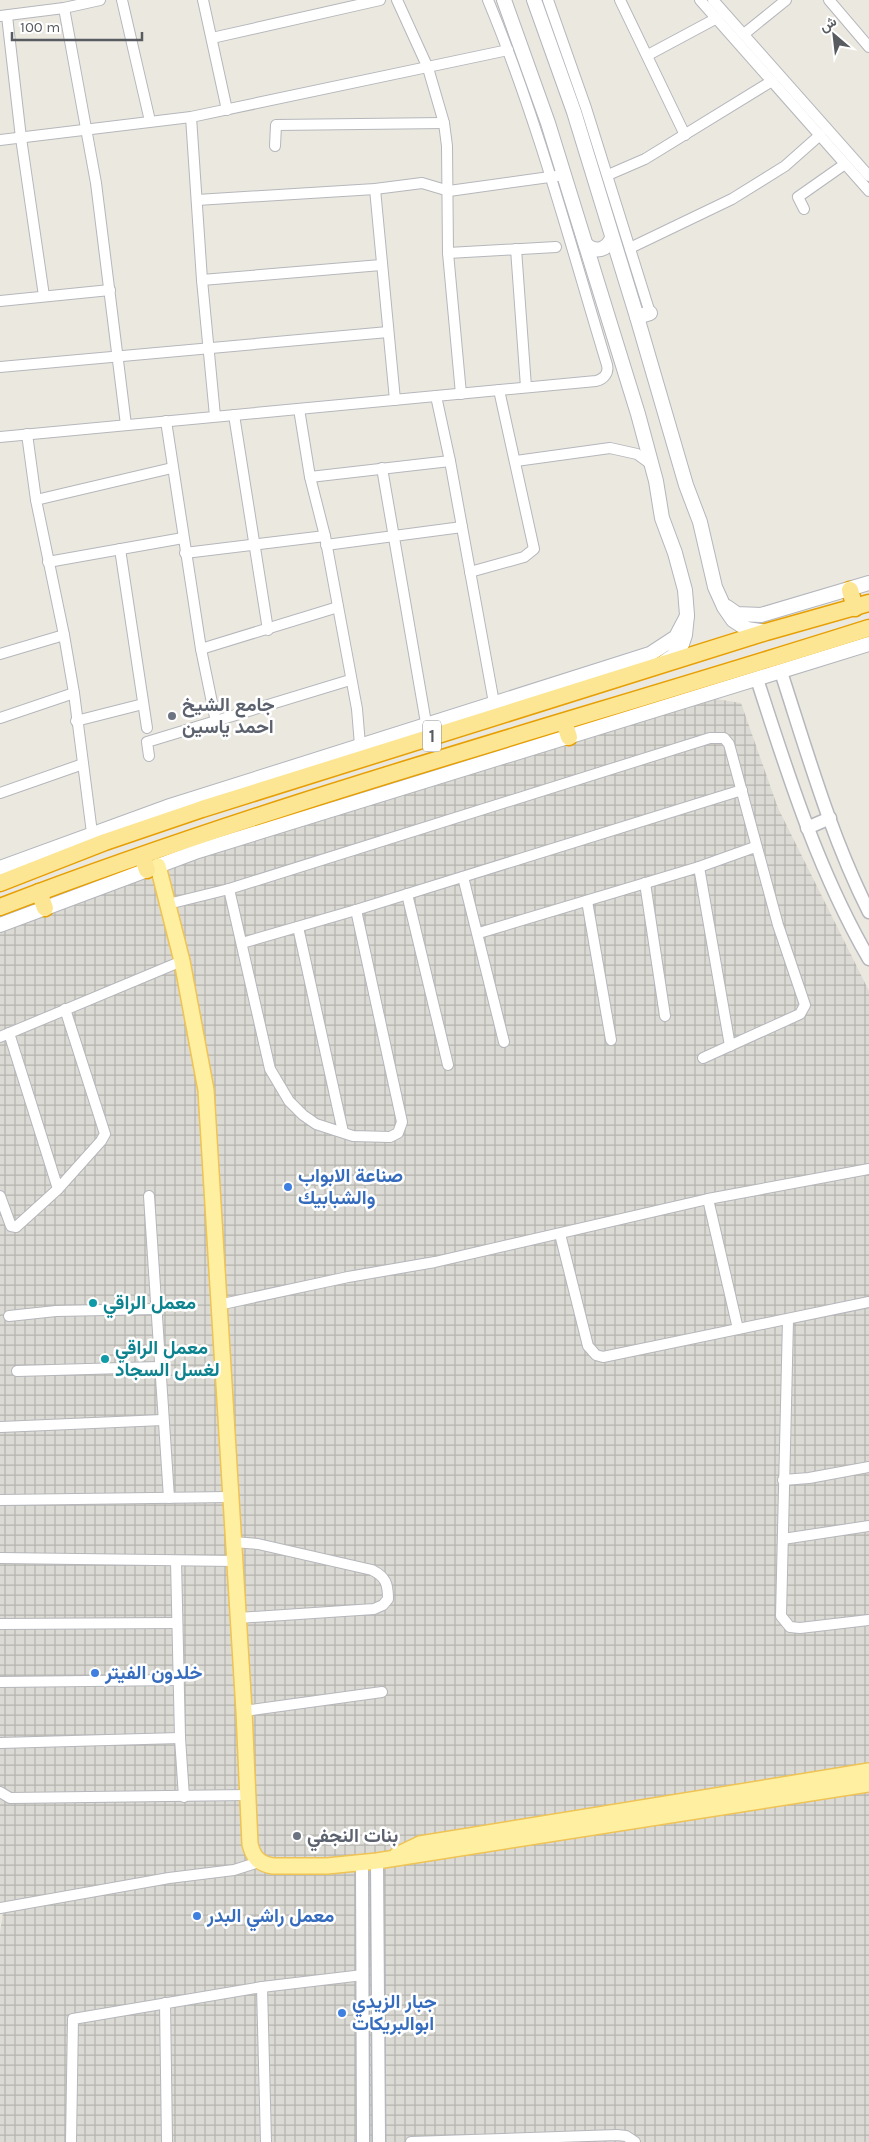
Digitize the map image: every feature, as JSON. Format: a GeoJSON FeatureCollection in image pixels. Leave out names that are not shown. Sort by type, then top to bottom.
{"type":"FeatureCollection","features":[{"type":"Feature","properties":{"kind":"highway"},"geometry":{"type":"LineString","coordinates":[[850,590],[862,605]]}},
{"type":"Feature","properties":{"kind":"highway","name":"1"},"geometry":{"type":"LineString","coordinates":[[0,884],[46,858],[105,842],[201,803],[561,688],[660,665],[862,605]]}},
{"type":"Feature","properties":{"kind":"highway","name":"1"},"geometry":{"type":"LineString","coordinates":[[0,907],[42,900],[149,864],[306,801],[566,730],[869,628]]}},
{"type":"Feature","properties":{"kind":"main road"},"geometry":{"type":"LineString","coordinates":[[504,0],[532,75],[586,245],[652,465],[662,518],[675,553],[685,590],[687,616],[682,644],[672,656],[660,665]]}},
{"type":"Feature","properties":{"kind":"main road"},"geometry":{"type":"LineString","coordinates":[[534,0],[566,91],[612,238],[644,315],[686,485],[704,535],[712,575],[728,614],[739,625],[753,631],[766,632]]}},
{"type":"Feature","properties":{"kind":"main road"},"geometry":{"type":"LineString","coordinates":[[586,245],[595,250],[601,249],[610,243],[612,238]]}},
{"type":"Feature","properties":{"kind":"main road"},"geometry":{"type":"LineString","coordinates":[[722,602],[737,614],[761,615],[869,584]]}},
{"type":"Feature","properties":{"kind":"main road"},"geometry":{"type":"LineString","coordinates":[[0,868],[46,858],[92,833],[201,803],[360,744],[494,703],[561,688],[658,650],[676,638],[687,616]]}},
{"type":"Feature","properties":{"kind":"main road"},"geometry":{"type":"LineString","coordinates":[[566,730],[757,679],[869,644]]}},
{"type":"Feature","properties":{"kind":"main road"},"geometry":{"type":"LineString","coordinates":[[149,864],[168,904],[182,961],[206,1090],[244,1711],[250,1844],[253,1854],[259,1862],[273,1866],[376,1862],[869,1784]]}},
{"type":"Feature","properties":{"kind":"main road"},"geometry":{"type":"LineString","coordinates":[[0,925],[42,900]]}},
{"type":"Feature","properties":{"kind":"main road"},"geometry":{"type":"LineString","coordinates":[[376,1862],[420,1844],[869,1771]]}},
{"type":"Feature","properties":{"kind":"street"},"geometry":{"type":"LineString","coordinates":[[44,296],[3,16],[64,8],[100,0]]}},
{"type":"Feature","properties":{"kind":"street"},"geometry":{"type":"LineString","coordinates":[[122,0],[150,122]]}},
{"type":"Feature","properties":{"kind":"street"},"geometry":{"type":"LineString","coordinates":[[204,0],[227,110]]}},
{"type":"Feature","properties":{"kind":"street"},"geometry":{"type":"LineString","coordinates":[[212,38],[380,0]]}},
{"type":"Feature","properties":{"kind":"street"},"geometry":{"type":"LineString","coordinates":[[396,0],[428,68],[444,123],[447,146],[448,253],[461,394]]}},
{"type":"Feature","properties":{"kind":"street"},"geometry":{"type":"LineString","coordinates":[[0,437],[596,381],[606,376],[608,368],[549,177],[508,50],[488,0]]}},
{"type":"Feature","properties":{"kind":"street"},"geometry":{"type":"LineString","coordinates":[[548,0],[608,175],[630,248],[644,315]]}},
{"type":"Feature","properties":{"kind":"street"},"geometry":{"type":"LineString","coordinates":[[620,0],[685,135]]}},
{"type":"Feature","properties":{"kind":"street"},"geometry":{"type":"LineString","coordinates":[[700,0],[869,191]]}},
{"type":"Feature","properties":{"kind":"street"},"geometry":{"type":"LineString","coordinates":[[713,0],[869,176]]}},
{"type":"Feature","properties":{"kind":"street"},"geometry":{"type":"LineString","coordinates":[[744,34],[786,0]]}},
{"type":"Feature","properties":{"kind":"street"},"geometry":{"type":"LineString","coordinates":[[828,0],[869,47]]}},
{"type":"Feature","properties":{"kind":"street"},"geometry":{"type":"LineString","coordinates":[[64,8],[104,234],[126,425]]}},
{"type":"Feature","properties":{"kind":"street"},"geometry":{"type":"LineString","coordinates":[[648,55],[717,18]]}},
{"type":"Feature","properties":{"kind":"street"},"geometry":{"type":"LineString","coordinates":[[0,140],[191,117],[508,50]]}},
{"type":"Feature","properties":{"kind":"street"},"geometry":{"type":"LineString","coordinates":[[608,175],[645,159],[772,81]]}},
{"type":"Feature","properties":{"kind":"street"},"geometry":{"type":"LineString","coordinates":[[191,117],[202,280],[215,416]]}},
{"type":"Feature","properties":{"kind":"street"},"geometry":{"type":"LineString","coordinates":[[275,146],[276,125],[444,123]]}},
{"type":"Feature","properties":{"kind":"street"},"geometry":{"type":"LineString","coordinates":[[630,248],[732,199],[785,166],[820,135]]}},
{"type":"Feature","properties":{"kind":"street"},"geometry":{"type":"LineString","coordinates":[[804,209],[798,197],[845,164]]}},
{"type":"Feature","properties":{"kind":"street"},"geometry":{"type":"LineString","coordinates":[[197,200],[375,189],[422,183],[448,191],[564,175]]}},
{"type":"Feature","properties":{"kind":"street"},"geometry":{"type":"LineString","coordinates":[[375,189],[395,400]]}},
{"type":"Feature","properties":{"kind":"street"},"geometry":{"type":"LineString","coordinates":[[448,253],[556,247]]}},
{"type":"Feature","properties":{"kind":"street"},"geometry":{"type":"LineString","coordinates":[[516,249],[526,387]]}},
{"type":"Feature","properties":{"kind":"street"},"geometry":{"type":"LineString","coordinates":[[202,280],[381,265]]}},
{"type":"Feature","properties":{"kind":"street"},"geometry":{"type":"LineString","coordinates":[[0,301],[110,290]]}},
{"type":"Feature","properties":{"kind":"street"},"geometry":{"type":"LineString","coordinates":[[0,367],[388,332]]}},
{"type":"Feature","properties":{"kind":"street"},"geometry":{"type":"LineString","coordinates":[[470,572],[524,557],[534,549],[499,390]]}},
{"type":"Feature","properties":{"kind":"street"},"geometry":{"type":"LineString","coordinates":[[436,396],[450,460],[494,703]]}},
{"type":"Feature","properties":{"kind":"street"},"geometry":{"type":"LineString","coordinates":[[299,409],[310,477],[326,540],[356,709],[360,744]]}},
{"type":"Feature","properties":{"kind":"street"},"geometry":{"type":"LineString","coordinates":[[234,415],[256,544],[268,630]]}},
{"type":"Feature","properties":{"kind":"street"},"geometry":{"type":"LineString","coordinates":[[166,421],[185,553],[201,649],[216,722]]}},
{"type":"Feature","properties":{"kind":"street"},"geometry":{"type":"LineString","coordinates":[[27,434],[36,500],[74,693],[76,721],[92,833]]}},
{"type":"Feature","properties":{"kind":"street"},"geometry":{"type":"LineString","coordinates":[[516,461],[610,448],[637,454],[652,465]]}},
{"type":"Feature","properties":{"kind":"street"},"geometry":{"type":"LineString","coordinates":[[310,477],[450,460]]}},
{"type":"Feature","properties":{"kind":"street"},"geometry":{"type":"LineString","coordinates":[[36,500],[172,468]]}},
{"type":"Feature","properties":{"kind":"street"},"geometry":{"type":"LineString","coordinates":[[382,468],[426,724]]}},
{"type":"Feature","properties":{"kind":"street"},"geometry":{"type":"LineString","coordinates":[[185,553],[256,544],[393,536],[462,527]]}},
{"type":"Feature","properties":{"kind":"street"},"geometry":{"type":"LineString","coordinates":[[48,562],[183,538]]}},
{"type":"Feature","properties":{"kind":"street"},"geometry":{"type":"LineString","coordinates":[[120,549],[147,728]]}},
{"type":"Feature","properties":{"kind":"street"},"geometry":{"type":"LineString","coordinates":[[201,649],[338,607]]}},
{"type":"Feature","properties":{"kind":"street"},"geometry":{"type":"LineString","coordinates":[[0,654],[64,635]]}},
{"type":"Feature","properties":{"kind":"street"},"geometry":{"type":"LineString","coordinates":[[781,672],[830,818],[869,912]]}},
{"type":"Feature","properties":{"kind":"street"},"geometry":{"type":"LineString","coordinates":[[757,679],[807,828],[838,902],[869,959]]}},
{"type":"Feature","properties":{"kind":"street"},"geometry":{"type":"LineString","coordinates":[[149,756],[147,742],[350,680]]}},
{"type":"Feature","properties":{"kind":"street"},"geometry":{"type":"LineString","coordinates":[[0,718],[74,693]]}},
{"type":"Feature","properties":{"kind":"street"},"geometry":{"type":"LineString","coordinates":[[76,721],[143,704]]}},
{"type":"Feature","properties":{"kind":"street"},"geometry":{"type":"LineString","coordinates":[[168,904],[229,888],[710,738],[724,738],[729,744],[755,847],[778,925],[806,1005],[800,1014],[703,1058]]}},
{"type":"Feature","properties":{"kind":"street"},"geometry":{"type":"LineString","coordinates":[[0,793],[83,764]]}},
{"type":"Feature","properties":{"kind":"street"},"geometry":{"type":"LineString","coordinates":[[242,943],[464,877],[742,790]]}},
{"type":"Feature","properties":{"kind":"street"},"geometry":{"type":"LineString","coordinates":[[807,828],[830,818]]}},
{"type":"Feature","properties":{"kind":"street"},"geometry":{"type":"LineString","coordinates":[[479,934],[755,847]]}},
{"type":"Feature","properties":{"kind":"street"},"geometry":{"type":"LineString","coordinates":[[699,866],[730,1046]]}},
{"type":"Feature","properties":{"kind":"street"},"geometry":{"type":"LineString","coordinates":[[464,877],[504,1042]]}},
{"type":"Feature","properties":{"kind":"street"},"geometry":{"type":"LineString","coordinates":[[645,882],[665,1016]]}},
{"type":"Feature","properties":{"kind":"street"},"geometry":{"type":"LineString","coordinates":[[229,888],[270,1069],[289,1101],[302,1115],[316,1124],[353,1136],[390,1137],[398,1133],[402,1122],[356,910]]}},
{"type":"Feature","properties":{"kind":"street"},"geometry":{"type":"LineString","coordinates":[[407,894],[448,1065]]}},
{"type":"Feature","properties":{"kind":"street"},"geometry":{"type":"LineString","coordinates":[[588,901],[611,1040]]}},
{"type":"Feature","properties":{"kind":"street"},"geometry":{"type":"LineString","coordinates":[[298,927],[343,1132]]}},
{"type":"Feature","properties":{"kind":"street"},"geometry":{"type":"LineString","coordinates":[[58,1189],[4,1035],[182,961]]}},
{"type":"Feature","properties":{"kind":"street"},"geometry":{"type":"LineString","coordinates":[[0,1196],[11,1226],[16,1227],[58,1189],[101,1141],[105,1134],[65,1009]]}},
{"type":"Feature","properties":{"kind":"street"},"geometry":{"type":"LineString","coordinates":[[218,1305],[348,1277],[435,1262],[708,1199],[869,1169]]}},
{"type":"Feature","properties":{"kind":"street"},"geometry":{"type":"LineString","coordinates":[[149,1196],[169,1498]]}},
{"type":"Feature","properties":{"kind":"street"},"geometry":{"type":"LineString","coordinates":[[708,1199],[738,1329]]}},
{"type":"Feature","properties":{"kind":"street"},"geometry":{"type":"LineString","coordinates":[[560,1234],[588,1346],[596,1355],[603,1357],[869,1302]]}},
{"type":"Feature","properties":{"kind":"street"},"geometry":{"type":"LineString","coordinates":[[9,1316],[56,1311],[156,1309]]}},
{"type":"Feature","properties":{"kind":"street"},"geometry":{"type":"LineString","coordinates":[[788,1320],[781,1616],[784,1622],[790,1626],[800,1628],[869,1620]]}},
{"type":"Feature","properties":{"kind":"street"},"geometry":{"type":"LineString","coordinates":[[17,1371],[160,1367]]}},
{"type":"Feature","properties":{"kind":"street"},"geometry":{"type":"LineString","coordinates":[[1,1427],[163,1420]]}},
{"type":"Feature","properties":{"kind":"street"},"geometry":{"type":"LineString","coordinates":[[783,1480],[809,1478],[869,1467]]}},
{"type":"Feature","properties":{"kind":"street"},"geometry":{"type":"LineString","coordinates":[[0,1500],[230,1497]]}},
{"type":"Feature","properties":{"kind":"street"},"geometry":{"type":"LineString","coordinates":[[783,1539],[869,1526]]}},
{"type":"Feature","properties":{"kind":"street"},"geometry":{"type":"LineString","coordinates":[[233,1542],[258,1544],[372,1570],[382,1574],[388,1586],[388,1599],[383,1605],[374,1609],[238,1618]]}},
{"type":"Feature","properties":{"kind":"street"},"geometry":{"type":"LineString","coordinates":[[0,1558],[235,1561]]}},
{"type":"Feature","properties":{"kind":"street"},"geometry":{"type":"LineString","coordinates":[[176,1561],[176,1623],[184,1797]]}},
{"type":"Feature","properties":{"kind":"street"},"geometry":{"type":"LineString","coordinates":[[0,1624],[176,1623]]}},
{"type":"Feature","properties":{"kind":"street"},"geometry":{"type":"LineString","coordinates":[[0,1682],[179,1680]]}},
{"type":"Feature","properties":{"kind":"street"},"geometry":{"type":"LineString","coordinates":[[244,1711],[382,1692]]}},
{"type":"Feature","properties":{"kind":"street"},"geometry":{"type":"LineString","coordinates":[[0,1743],[180,1738]]}},
{"type":"Feature","properties":{"kind":"street"},"geometry":{"type":"LineString","coordinates":[[0,1792],[10,1798],[247,1795]]}},
{"type":"Feature","properties":{"kind":"street"},"geometry":{"type":"LineString","coordinates":[[0,1908],[169,1878],[234,1870],[259,1862]]}},
{"type":"Feature","properties":{"kind":"street"},"geometry":{"type":"LineString","coordinates":[[364,2142],[363,1975],[376,1862]]}},
{"type":"Feature","properties":{"kind":"street"},"geometry":{"type":"LineString","coordinates":[[376,1862],[379,2142]]}},
{"type":"Feature","properties":{"kind":"street"},"geometry":{"type":"LineString","coordinates":[[71,2142],[74,2019],[262,1987],[363,1975]]}},
{"type":"Feature","properties":{"kind":"street"},"geometry":{"type":"LineString","coordinates":[[262,1987],[266,2142]]}},
{"type":"Feature","properties":{"kind":"street"},"geometry":{"type":"LineString","coordinates":[[165,2003],[167,2142]]}},
{"type":"Feature","properties":{"kind":"street"},"geometry":{"type":"LineString","coordinates":[[411,2142],[617,2135],[626,2136],[635,2142]]}},
{"type":"Feature","properties":{"kind":"shaded area"},"geometry":{"type":"Polygon","coordinates":[[[710,698],[741,703],[778,808],[869,991],[869,2142],[0,2142],[0,1933],[4,1905],[0,1905],[0,918],[50,897],[170,858],[710,698]]]}},
{"type":"Feature","properties":{"kind":"place","name":"جامع الشيخ احمد ياسين"},"geometry":{"type":"Point","coordinates":[172,716]}},
{"type":"Feature","properties":{"kind":"place","name":"صناعة الابواب والشبابيك"},"geometry":{"type":"Point","coordinates":[288,1187]}},
{"type":"Feature","properties":{"kind":"place","name":"معمل الراقي"},"geometry":{"type":"Point","coordinates":[93,1303]}},
{"type":"Feature","properties":{"kind":"place","name":"معمل الراقي لغسل السجاد"},"geometry":{"type":"Point","coordinates":[105,1359]}},
{"type":"Feature","properties":{"kind":"place","name":"خلدون الفيتر"},"geometry":{"type":"Point","coordinates":[95,1673]}},
{"type":"Feature","properties":{"kind":"place","name":"بنات النجفي"},"geometry":{"type":"Point","coordinates":[297,1836]}},
{"type":"Feature","properties":{"kind":"place","name":"معمل راشي البدر"},"geometry":{"type":"Point","coordinates":[197,1916]}},
{"type":"Feature","properties":{"kind":"place","name":"جبار الزيدي ابوالبريكات"},"geometry":{"type":"Point","coordinates":[342,2013]}}]}
